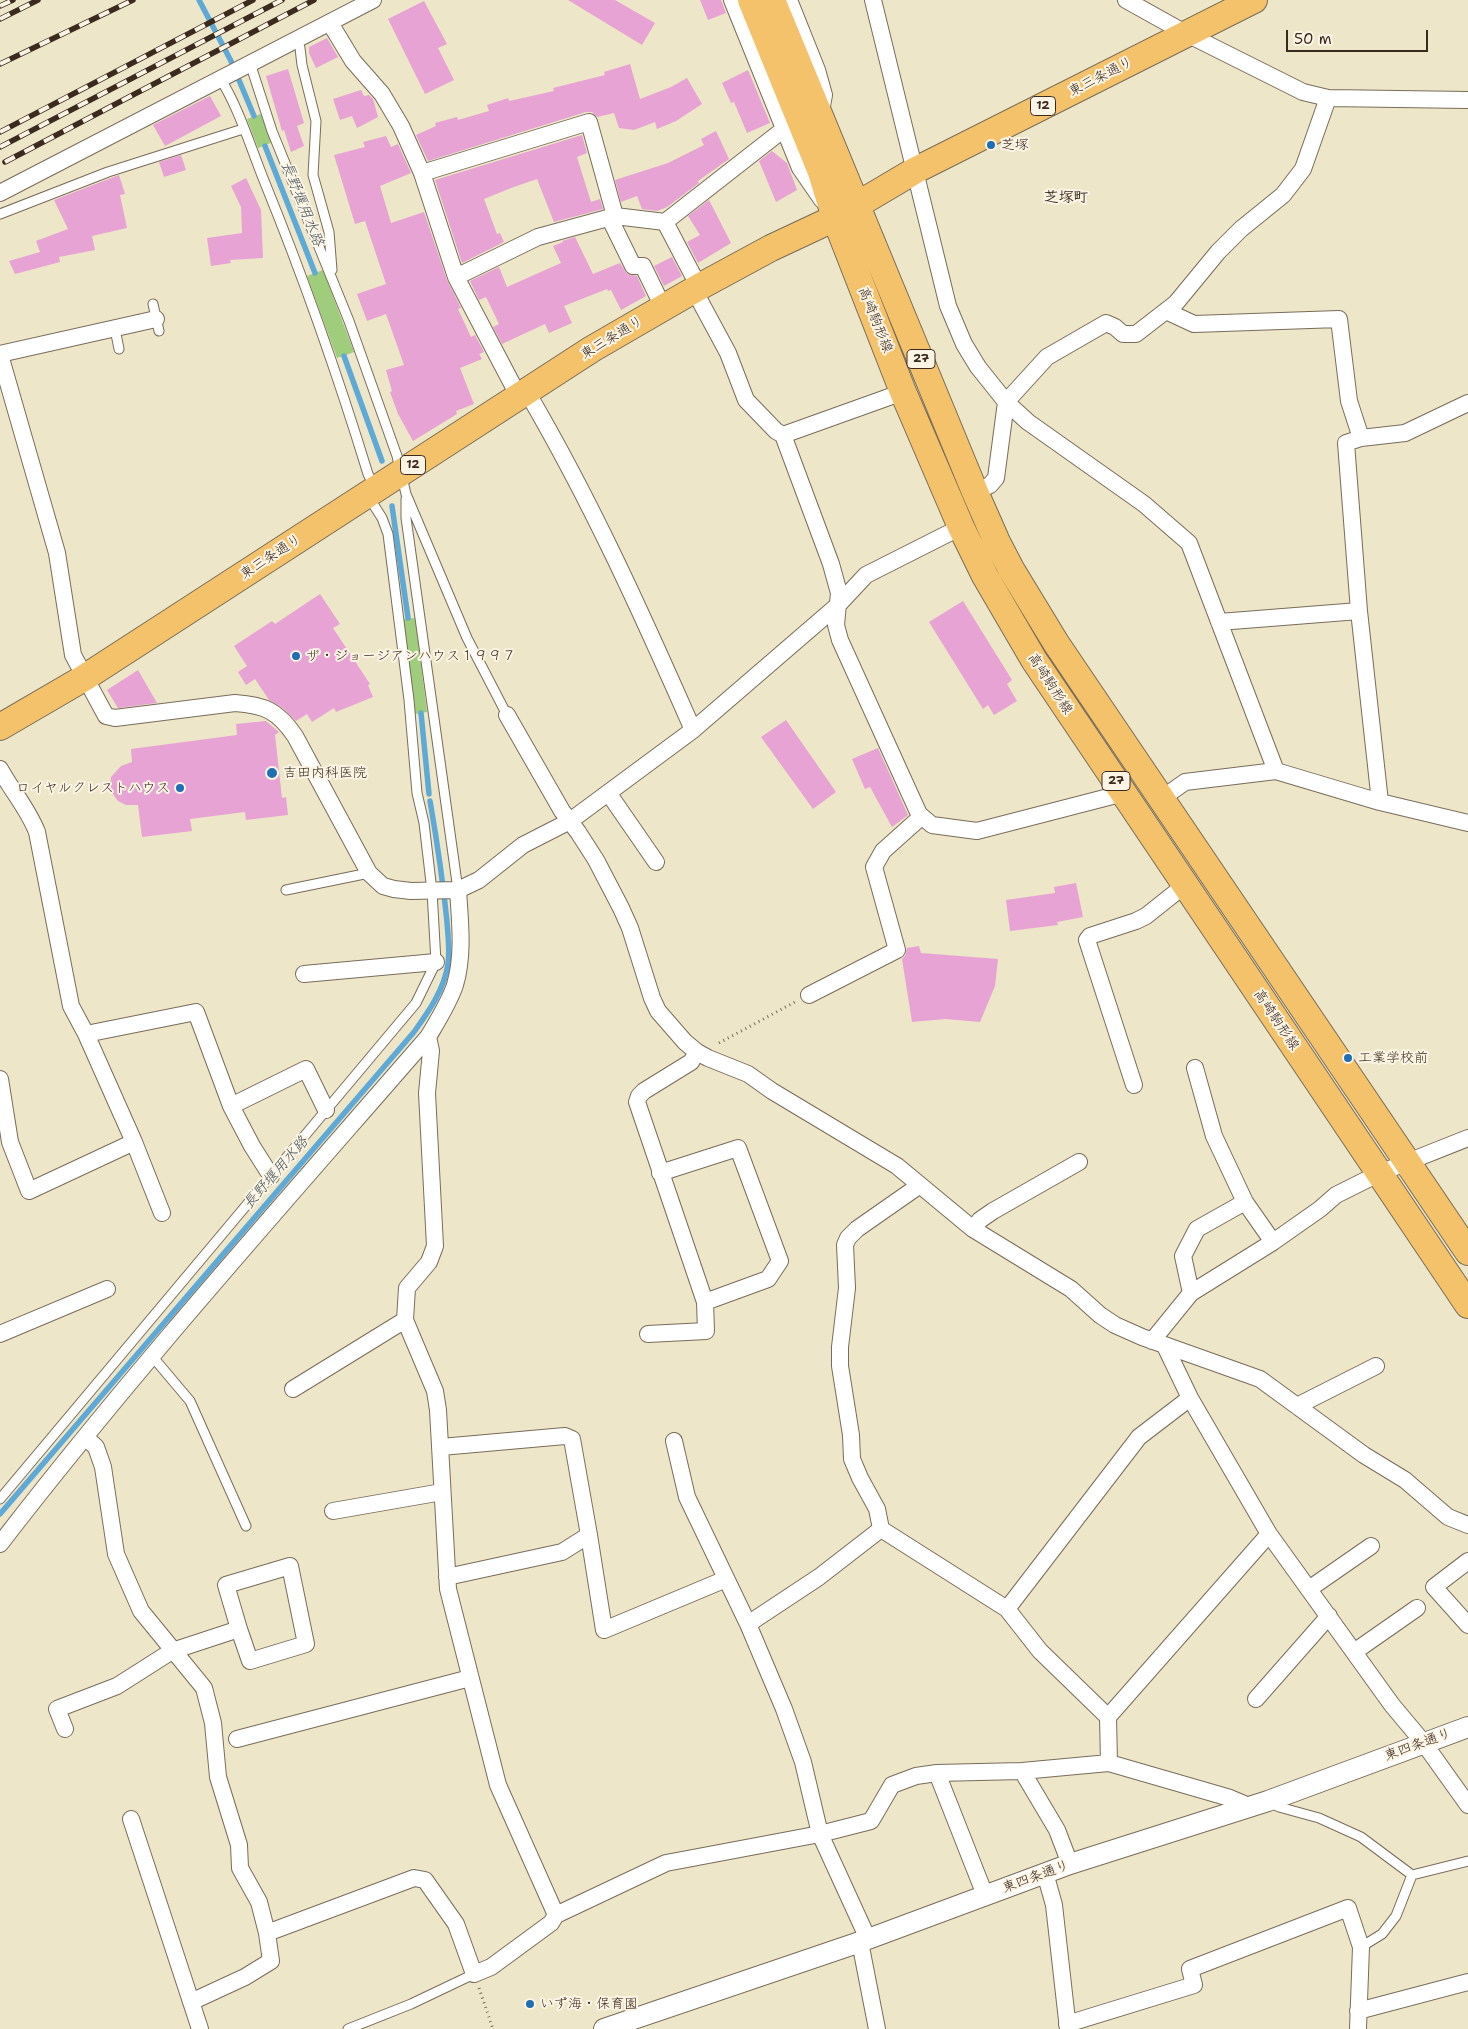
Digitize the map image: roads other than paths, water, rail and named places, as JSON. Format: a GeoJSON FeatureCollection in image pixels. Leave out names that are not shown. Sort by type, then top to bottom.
{"type":"FeatureCollection","features":[{"type":"Feature","properties":{"kind":"main road","name":"高崎駒形線"},"geometry":{"type":"LineString","coordinates":[[751,0],[821,172],[845,212],[997,542],[1029,600],[1161,799],[1468,1252]]}},
{"type":"Feature","properties":{"kind":"main road","name":"高崎駒形線"},"geometry":{"type":"LineString","coordinates":[[772,0],[801,122]]}},
{"type":"Feature","properties":{"kind":"main road","name":"東三条通り"},"geometry":{"type":"LineString","coordinates":[[0,727],[84,678],[371,491],[403,483],[523,394],[592,349],[697,288],[771,248],[845,212],[916,170],[1254,0]]}},
{"type":"Feature","properties":{"kind":"main road","name":"高崎駒形線"},"geometry":{"type":"LineString","coordinates":[[845,212],[903,392],[961,527],[985,576],[1034,660],[1468,1305]]}},
{"type":"Feature","properties":{"kind":"street"},"geometry":{"type":"LineString","coordinates":[[0,193],[373,0]]}},
{"type":"Feature","properties":{"kind":"street"},"geometry":{"type":"LineString","coordinates":[[732,0],[801,122]]}},
{"type":"Feature","properties":{"kind":"street"},"geometry":{"type":"LineString","coordinates":[[456,277],[538,237],[612,217],[638,217],[665,222],[801,122],[824,95],[817,70],[789,0]]}},
{"type":"Feature","properties":{"kind":"street"},"geometry":{"type":"LineString","coordinates":[[873,0],[954,324],[978,367],[1006,402],[1028,422],[1144,504],[1189,543],[1276,771]]}},
{"type":"Feature","properties":{"kind":"street"},"geometry":{"type":"LineString","coordinates":[[1126,0],[1187,34],[1303,92],[1328,98],[1468,100]]}},
{"type":"Feature","properties":{"kind":"street"},"geometry":{"type":"LineString","coordinates":[[330,23],[360,71],[382,94],[401,126],[422,173],[456,277],[523,394],[565,458],[597,520],[693,730]]}},
{"type":"Feature","properties":{"kind":"street"},"geometry":{"type":"LineString","coordinates":[[975,492],[990,486],[996,478],[1006,402],[1047,357],[1079,337],[1106,323],[1115,327],[1123,334],[1136,334],[1176,303],[1218,252],[1241,229],[1283,195],[1303,169],[1328,98]]}},
{"type":"Feature","properties":{"kind":"street"},"geometry":{"type":"LineString","coordinates":[[422,173],[589,122],[612,217],[634,266],[643,266],[663,308]]}},
{"type":"Feature","properties":{"kind":"street"},"geometry":{"type":"LineString","coordinates":[[665,222],[728,353],[746,400],[776,431],[783,435],[831,564],[839,594],[836,625],[840,640],[921,817],[932,825],[977,831],[1124,793]]}},
{"type":"Feature","properties":{"kind":"street"},"geometry":{"type":"LineString","coordinates":[[1166,311],[1194,324],[1339,320],[1350,402],[1361,438]]}},
{"type":"Feature","properties":{"kind":"street"},"geometry":{"type":"LineString","coordinates":[[156,318],[0,354],[51,527],[60,568],[73,655],[106,716],[115,718],[235,704],[251,704],[274,712],[286,722],[295,736],[369,873],[383,886],[394,889],[443,890],[478,880],[523,845],[570,822],[693,730],[838,605],[866,575],[961,527]]}},
{"type":"Feature","properties":{"kind":"street"},"geometry":{"type":"LineString","coordinates":[[783,435],[903,392]]}},
{"type":"Feature","properties":{"kind":"street"},"geometry":{"type":"LineString","coordinates":[[1380,802],[1359,611],[1346,443],[1361,438],[1404,433],[1468,403]]}},
{"type":"Feature","properties":{"kind":"street"},"geometry":{"type":"LineString","coordinates":[[1219,622],[1359,611]]}},
{"type":"Feature","properties":{"kind":"street"},"geometry":{"type":"LineString","coordinates":[[507,715],[562,811],[596,860],[630,928],[652,998],[658,1011],[678,1035],[703,1055],[748,1074],[772,1092],[897,1166],[973,1229],[1071,1289],[1100,1315],[1116,1325],[1158,1343],[1260,1379],[1364,1455],[1405,1480],[1448,1517],[1468,1525]]}},
{"type":"Feature","properties":{"kind":"street"},"geometry":{"type":"LineString","coordinates":[[0,770],[8,785],[29,813],[37,832],[71,1006],[86,1034],[134,1142],[162,1213]]}},
{"type":"Feature","properties":{"kind":"street"},"geometry":{"type":"LineString","coordinates":[[1161,799],[1185,782],[1276,771],[1380,802],[1468,823]]}},
{"type":"Feature","properties":{"kind":"street"},"geometry":{"type":"LineString","coordinates":[[609,794],[656,862]]}},
{"type":"Feature","properties":{"kind":"street"},"geometry":{"type":"LineString","coordinates":[[809,994],[898,950],[874,867],[883,851],[921,817]]}},
{"type":"Feature","properties":{"kind":"street"},"geometry":{"type":"LineString","coordinates":[[1134,1084],[1087,940],[1090,936],[1123,926],[1146,916],[1185,885]]}},
{"type":"Feature","properties":{"kind":"street"},"geometry":{"type":"LineString","coordinates":[[0,1544],[152,1356],[428,1037],[448,1002],[458,970],[461,937],[443,890]]}},
{"type":"Feature","properties":{"kind":"street"},"geometry":{"type":"LineString","coordinates":[[304,974],[436,962]]}},
{"type":"Feature","properties":{"kind":"street"},"geometry":{"type":"LineString","coordinates":[[86,1034],[196,1012],[231,1106],[252,1146],[271,1176]]}},
{"type":"Feature","properties":{"kind":"street"},"geometry":{"type":"LineString","coordinates":[[428,1037],[431,1051],[427,1092],[435,1246],[429,1262],[407,1288],[406,1320],[435,1391],[441,1447],[448,1589],[470,1678],[498,1785],[556,1915]]}},
{"type":"Feature","properties":{"kind":"street"},"geometry":{"type":"LineString","coordinates":[[648,1334],[706,1331],[705,1302],[637,1102],[639,1096],[652,1085],[703,1055]]}},
{"type":"Feature","properties":{"kind":"street"},"geometry":{"type":"LineString","coordinates":[[1195,1068],[1214,1136],[1245,1202],[1273,1242]]}},
{"type":"Feature","properties":{"kind":"street"},"geometry":{"type":"LineString","coordinates":[[231,1106],[306,1069],[326,1110]]}},
{"type":"Feature","properties":{"kind":"street"},"geometry":{"type":"LineString","coordinates":[[0,1079],[10,1142],[29,1191],[134,1142]]}},
{"type":"Feature","properties":{"kind":"street"},"geometry":{"type":"LineString","coordinates":[[1158,1343],[1191,1293],[1273,1242],[1320,1209],[1336,1195],[1380,1173],[1468,1138]]}},
{"type":"Feature","properties":{"kind":"street"},"geometry":{"type":"LineString","coordinates":[[660,1173],[738,1148],[780,1261],[768,1279],[705,1302]]}},
{"type":"Feature","properties":{"kind":"street"},"geometry":{"type":"LineString","coordinates":[[973,1229],[980,1220],[993,1211],[1079,1162]]}},
{"type":"Feature","properties":{"kind":"street"},"geometry":{"type":"LineString","coordinates":[[920,1185],[857,1229],[848,1238],[845,1245],[847,1288],[840,1347],[842,1388],[851,1435],[852,1459],[876,1509],[881,1529],[1007,1609],[1040,1651],[1108,1718]]}},
{"type":"Feature","properties":{"kind":"street"},"geometry":{"type":"LineString","coordinates":[[1191,1293],[1184,1256],[1196,1230],[1245,1202]]}},
{"type":"Feature","properties":{"kind":"street"},"geometry":{"type":"LineString","coordinates":[[0,1334],[107,1289]]}},
{"type":"Feature","properties":{"kind":"street"},"geometry":{"type":"LineString","coordinates":[[293,1389],[406,1320]]}},
{"type":"Feature","properties":{"kind":"street"},"geometry":{"type":"LineString","coordinates":[[1158,1343],[1269,1534],[1392,1706],[1424,1742],[1468,1806]]}},
{"type":"Feature","properties":{"kind":"street"},"geometry":{"type":"LineString","coordinates":[[1297,1406],[1376,1366]]}},
{"type":"Feature","properties":{"kind":"street"},"geometry":{"type":"LineString","coordinates":[[1007,1609],[1139,1437],[1190,1398]]}},
{"type":"Feature","properties":{"kind":"street"},"geometry":{"type":"LineString","coordinates":[[441,1447],[565,1436],[572,1439],[590,1535],[604,1630],[726,1579]]}},
{"type":"Feature","properties":{"kind":"street"},"geometry":{"type":"LineString","coordinates":[[85,1437],[96,1447],[103,1467],[116,1554],[141,1611],[204,1688],[213,1723],[218,1776],[239,1845],[240,1868],[259,1902],[266,1933],[270,1962],[246,1977],[191,2002]]}},
{"type":"Feature","properties":{"kind":"street"},"geometry":{"type":"LineString","coordinates":[[674,1441],[687,1497],[748,1624],[784,1709],[803,1762],[820,1834],[864,1940],[877,2029]]}},
{"type":"Feature","properties":{"kind":"street"},"geometry":{"type":"LineString","coordinates":[[333,1511],[442,1492]]}},
{"type":"Feature","properties":{"kind":"street"},"geometry":{"type":"LineString","coordinates":[[748,1624],[819,1577],[881,1529]]}},
{"type":"Feature","properties":{"kind":"street"},"geometry":{"type":"LineString","coordinates":[[1109,1762],[1108,1718],[1269,1534]]}},
{"type":"Feature","properties":{"kind":"street"},"geometry":{"type":"LineString","coordinates":[[447,1577],[562,1552],[590,1535]]}},
{"type":"Feature","properties":{"kind":"street"},"geometry":{"type":"LineString","coordinates":[[1309,1589],[1371,1546]]}},
{"type":"Feature","properties":{"kind":"street"},"geometry":{"type":"LineString","coordinates":[[1468,1561],[1434,1588],[1468,1625]]}},
{"type":"Feature","properties":{"kind":"street"},"geometry":{"type":"LineString","coordinates":[[290,1566],[306,1644],[250,1662],[240,1629],[226,1585],[290,1566]]}},
{"type":"Feature","properties":{"kind":"street"},"geometry":{"type":"LineString","coordinates":[[1354,1652],[1417,1608]]}},
{"type":"Feature","properties":{"kind":"street"},"geometry":{"type":"LineString","coordinates":[[1256,1699],[1328,1616]]}},
{"type":"Feature","properties":{"kind":"street"},"geometry":{"type":"LineString","coordinates":[[65,1729],[57,1709],[117,1686],[172,1651],[240,1629]]}},
{"type":"Feature","properties":{"kind":"street"},"geometry":{"type":"LineString","coordinates":[[237,1739],[470,1678]]}},
{"type":"Feature","properties":{"kind":"street","name":"東四条通り"},"geometry":{"type":"LineString","coordinates":[[604,2029],[633,2024],[1070,1864],[1258,1803],[1468,1727]]}},
{"type":"Feature","properties":{"kind":"street"},"geometry":{"type":"LineString","coordinates":[[266,1933],[414,1878],[425,1880],[456,1924],[474,1974],[491,1967],[551,1924],[556,1915],[666,1862],[820,1834],[871,1821],[892,1785],[916,1776],[937,1772],[1022,1771],[1109,1762],[1230,1798],[1258,1803]]}},
{"type":"Feature","properties":{"kind":"street"},"geometry":{"type":"LineString","coordinates":[[1022,1771],[1057,1830],[1070,1864]]}},
{"type":"Feature","properties":{"kind":"street"},"geometry":{"type":"LineString","coordinates":[[937,1772],[985,1896]]}},
{"type":"Feature","properties":{"kind":"street"},"geometry":{"type":"LineString","coordinates":[[131,1819],[200,2029]]}},
{"type":"Feature","properties":{"kind":"street"},"geometry":{"type":"LineString","coordinates":[[1045,1873],[1054,1905],[1067,2026],[1194,1985],[1190,1969],[1348,1908],[1361,1946],[1358,2029]]}},
{"type":"Feature","properties":{"kind":"street"},"geometry":{"type":"LineString","coordinates":[[1358,2011],[1468,1982]]}},
{"type":"Feature","properties":{"kind":"lane"},"geometry":{"type":"LineString","coordinates":[[297,39],[316,121],[313,175],[330,232],[332,278]]}},
{"type":"Feature","properties":{"kind":"lane"},"geometry":{"type":"LineString","coordinates":[[0,1499],[416,1003],[436,962],[443,890],[403,483],[397,456],[332,278],[247,65]]}},
{"type":"Feature","properties":{"kind":"lane"},"geometry":{"type":"LineString","coordinates":[[222,77],[284,231],[317,320],[368,474],[371,491],[388,534],[409,700],[417,793],[443,890]]}},
{"type":"Feature","properties":{"kind":"lane"},"geometry":{"type":"LineString","coordinates":[[0,214],[100,174],[242,129]]}},
{"type":"Feature","properties":{"kind":"lane"},"geometry":{"type":"LineString","coordinates":[[115,329],[119,349]]}},
{"type":"Feature","properties":{"kind":"lane"},"geometry":{"type":"LineString","coordinates":[[403,483],[473,651],[507,715]]}},
{"type":"Feature","properties":{"kind":"lane"},"geometry":{"type":"LineString","coordinates":[[286,890],[369,873]]}},
{"type":"Feature","properties":{"kind":"lane"},"geometry":{"type":"LineString","coordinates":[[152,1356],[190,1402],[246,1526]]}},
{"type":"Feature","properties":{"kind":"lane"},"geometry":{"type":"LineString","coordinates":[[1258,1803],[1319,1818],[1361,1837],[1412,1875]]}},
{"type":"Feature","properties":{"kind":"lane"},"geometry":{"type":"LineString","coordinates":[[1412,1875],[1468,1861]]}},
{"type":"Feature","properties":{"kind":"lane"},"geometry":{"type":"LineString","coordinates":[[1361,1946],[1382,1934],[1396,1916],[1412,1875]]}},
{"type":"Feature","properties":{"kind":"lane"},"geometry":{"type":"LineString","coordinates":[[348,2029],[411,2004],[474,1974]]}},
{"type":"Feature","properties":{"kind":"waterway","name":"長野堰用水路"},"geometry":{"type":"LineString","coordinates":[[199,0],[231,61],[254,116]]}},
{"type":"Feature","properties":{"kind":"waterway","name":"長野堰用水路"},"geometry":{"type":"LineString","coordinates":[[265,146],[315,273]]}},
{"type":"Feature","properties":{"kind":"waterway","name":"長野堰用水路"},"geometry":{"type":"LineString","coordinates":[[344,356],[382,461]]}},
{"type":"Feature","properties":{"kind":"waterway","name":"長野堰用水路"},"geometry":{"type":"LineString","coordinates":[[392,506],[408,618]]}},
{"type":"Feature","properties":{"kind":"waterway","name":"長野堰用水路"},"geometry":{"type":"LineString","coordinates":[[421,713],[429,794]]}},
{"type":"Feature","properties":{"kind":"waterway","name":"長野堰用水路"},"geometry":{"type":"LineString","coordinates":[[0,1514],[414,1032],[430,1008],[443,983],[449,959],[442,877],[430,801]]}},
{"type":"Feature","properties":{"kind":"railway"},"geometry":{"type":"LineString","coordinates":[[0,6],[13,0]]}},
{"type":"Feature","properties":{"kind":"railway"},"geometry":{"type":"LineString","coordinates":[[0,19],[38,0]]}},
{"type":"Feature","properties":{"kind":"railway"},"geometry":{"type":"LineString","coordinates":[[0,64],[133,0]]}},
{"type":"Feature","properties":{"kind":"railway"},"geometry":{"type":"LineString","coordinates":[[0,132],[253,0]]}},
{"type":"Feature","properties":{"kind":"railway"},"geometry":{"type":"LineString","coordinates":[[0,147],[282,0]]}},
{"type":"Feature","properties":{"kind":"railway"},"geometry":{"type":"LineString","coordinates":[[5,162],[314,0]]}},
{"type":"Feature","properties":{"kind":"place","name":"芝塚"},"geometry":{"type":"Point","coordinates":[991,145]}},
{"type":"Feature","properties":{"kind":"place","name":"ザ・ジョージアンハウス１９９７"},"geometry":{"type":"Point","coordinates":[296,656]}},
{"type":"Feature","properties":{"kind":"place","name":"吉田内科医院"},"geometry":{"type":"Point","coordinates":[272,773]}},
{"type":"Feature","properties":{"kind":"place","name":"ロイヤルクレストハウス"},"geometry":{"type":"Point","coordinates":[180,788]}},
{"type":"Feature","properties":{"kind":"place","name":"工業学校前"},"geometry":{"type":"Point","coordinates":[1348,1058]}},
{"type":"Feature","properties":{"kind":"place","name":"いず海・保育園"},"geometry":{"type":"Point","coordinates":[530,2004]}},
{"type":"Feature","properties":{"kind":"district","name":"芝塚町"},"geometry":{"type":"Point","coordinates":[1066,198]}}]}
